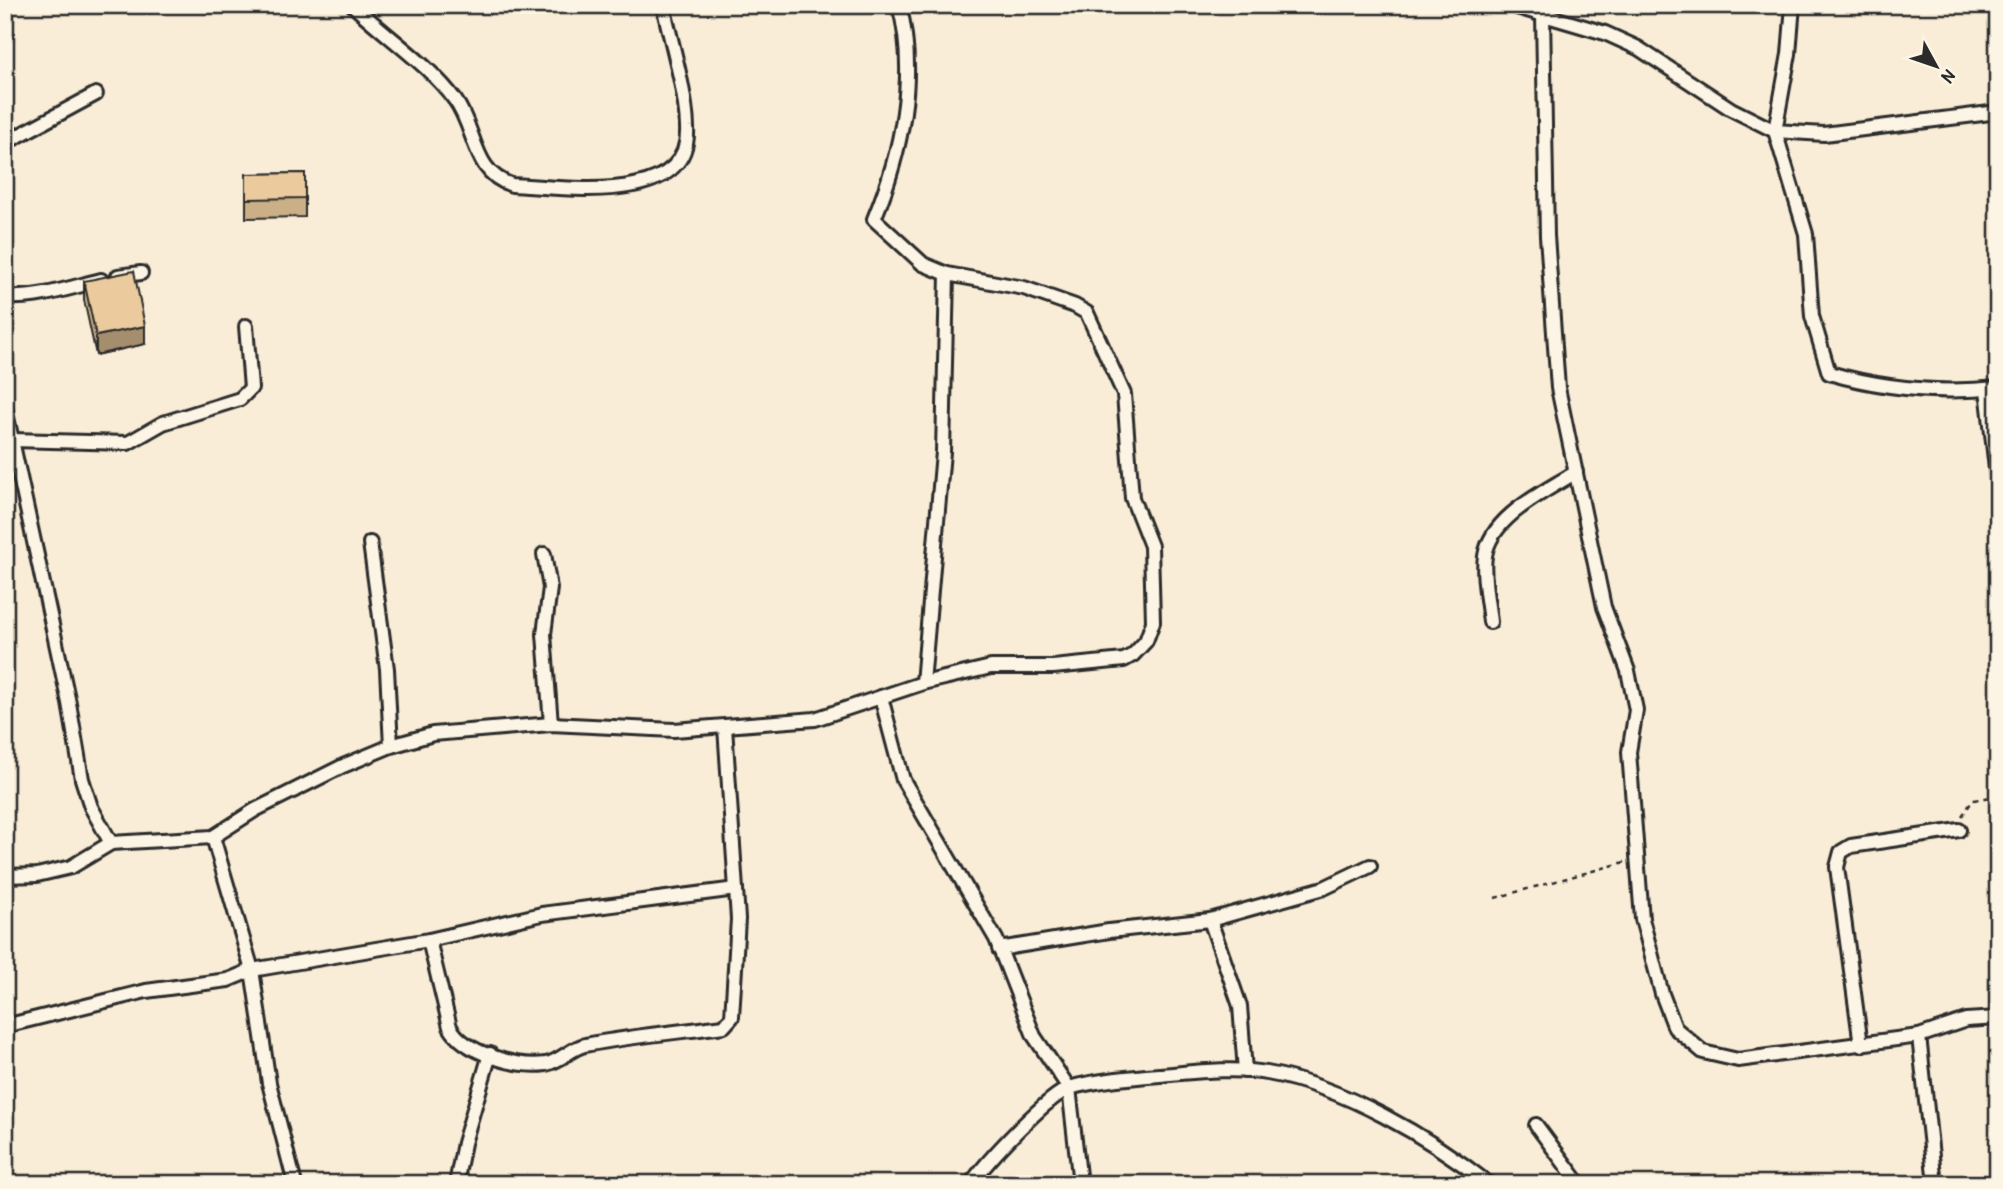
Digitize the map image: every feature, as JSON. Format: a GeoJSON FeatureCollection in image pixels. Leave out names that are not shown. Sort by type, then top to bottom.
{"type":"FeatureCollection","features":[{"type":"Feature","properties":{"kind":"street"},"geometry":{"type":"LineString","coordinates":[[352,5],[454,98],[482,163],[498,181],[512,185],[604,188],[657,180],[673,171],[685,152],[688,128],[663,5]]}},
{"type":"Feature","properties":{"kind":"street"},"geometry":{"type":"LineString","coordinates":[[5,876],[37,875],[71,867],[111,842],[213,837],[255,810],[391,746],[433,734],[551,724],[674,730],[815,719],[923,683],[991,667],[1053,667],[1124,660],[1133,655],[1146,641],[1153,622],[1151,546],[1132,498],[1124,394],[1087,313],[1024,288],[947,274],[923,264],[874,219],[902,123],[906,91],[904,26],[899,5]]}},
{"type":"Feature","properties":{"kind":"street"},"geometry":{"type":"LineString","coordinates":[[1510,5],[1605,33],[1638,48],[1731,109],[1775,131],[1824,134],[1998,112]]}},
{"type":"Feature","properties":{"kind":"street"},"geometry":{"type":"LineString","coordinates":[[1793,5],[1789,54],[1775,131],[1806,234],[1812,316],[1829,373],[1873,386],[1967,392],[1993,389],[1998,486]]}},
{"type":"Feature","properties":{"kind":"street"},"geometry":{"type":"LineString","coordinates":[[1543,15],[1546,236],[1558,388],[1604,607],[1628,671],[1636,710],[1629,752],[1635,859],[1642,919],[1662,994],[1675,1028],[1703,1052],[1738,1060],[1919,1036],[1966,1020],[1998,1018]]}},
{"type":"Feature","properties":{"kind":"street"},"geometry":{"type":"LineString","coordinates":[[5,143],[96,94]]}},
{"type":"Feature","properties":{"kind":"street"},"geometry":{"type":"LineString","coordinates":[[5,297],[32,297],[105,278],[141,273]]}},
{"type":"Feature","properties":{"kind":"street"},"geometry":{"type":"LineString","coordinates":[[923,683],[943,452],[947,274]]}},
{"type":"Feature","properties":{"kind":"street"},"geometry":{"type":"LineString","coordinates":[[12,440],[128,443],[163,423],[240,399],[251,388],[246,326]]}},
{"type":"Feature","properties":{"kind":"street"},"geometry":{"type":"LineString","coordinates":[[5,408],[69,703],[82,779],[91,807],[111,842]]}},
{"type":"Feature","properties":{"kind":"street"},"geometry":{"type":"LineString","coordinates":[[1490,622],[1484,558],[1489,541],[1521,508],[1576,472]]}},
{"type":"Feature","properties":{"kind":"street"},"geometry":{"type":"LineString","coordinates":[[370,543],[387,669],[391,746]]}},
{"type":"Feature","properties":{"kind":"street"},"geometry":{"type":"LineString","coordinates":[[544,554],[550,588],[544,634],[551,724]]}},
{"type":"Feature","properties":{"kind":"street"},"geometry":{"type":"LineString","coordinates":[[881,697],[903,780],[999,949],[1034,1036],[1069,1088],[1080,1184]]}},
{"type":"Feature","properties":{"kind":"street"},"geometry":{"type":"LineString","coordinates":[[429,940],[450,1027],[463,1044],[490,1054],[518,1062],[547,1063],[583,1046],[724,1026],[732,1017],[738,919],[725,727]]}},
{"type":"Feature","properties":{"kind":"street"},"geometry":{"type":"LineString","coordinates":[[1861,1045],[1837,867],[1842,852],[1851,846],[1959,830]]}},
{"type":"Feature","properties":{"kind":"street"},"geometry":{"type":"LineString","coordinates":[[213,837],[252,970],[269,1083],[295,1184]]}},
{"type":"Feature","properties":{"kind":"street"},"geometry":{"type":"LineString","coordinates":[[999,949],[1109,931],[1210,920],[1324,888],[1370,866]]}},
{"type":"Feature","properties":{"kind":"street"},"geometry":{"type":"LineString","coordinates":[[5,1026],[146,991],[228,980],[252,970],[429,940],[542,914],[736,889]]}},
{"type":"Feature","properties":{"kind":"street"},"geometry":{"type":"LineString","coordinates":[[1210,920],[1240,1006],[1245,1071]]}},
{"type":"Feature","properties":{"kind":"street"},"geometry":{"type":"LineString","coordinates":[[1919,1036],[1935,1184]]}},
{"type":"Feature","properties":{"kind":"street"},"geometry":{"type":"LineString","coordinates":[[456,1184],[464,1143],[490,1054]]}},
{"type":"Feature","properties":{"kind":"street"},"geometry":{"type":"LineString","coordinates":[[971,1184],[1023,1126],[1069,1088],[1147,1076],[1245,1071],[1265,1072],[1327,1089],[1459,1161],[1489,1184]]}},
{"type":"Feature","properties":{"kind":"street"},"geometry":{"type":"LineString","coordinates":[[1536,1125],[1576,1179],[1576,1184]]}},
{"type":"Feature","properties":{"kind":"path"},"geometry":{"type":"LineString","coordinates":[[1959,830],[1962,817],[1973,800],[1998,796]]}},
{"type":"Feature","properties":{"kind":"path"},"geometry":{"type":"LineString","coordinates":[[1495,898],[1635,859]]}},
{"type":"Feature","properties":{"kind":"building"},"geometry":{"type":"Polygon","coordinates":[[[305,173],[305,198],[246,199],[246,174],[305,173]]]}},
{"type":"Feature","properties":{"kind":"building"},"geometry":{"type":"Polygon","coordinates":[[[134,271],[145,326],[96,336],[84,281],[134,271]]]}}]}
